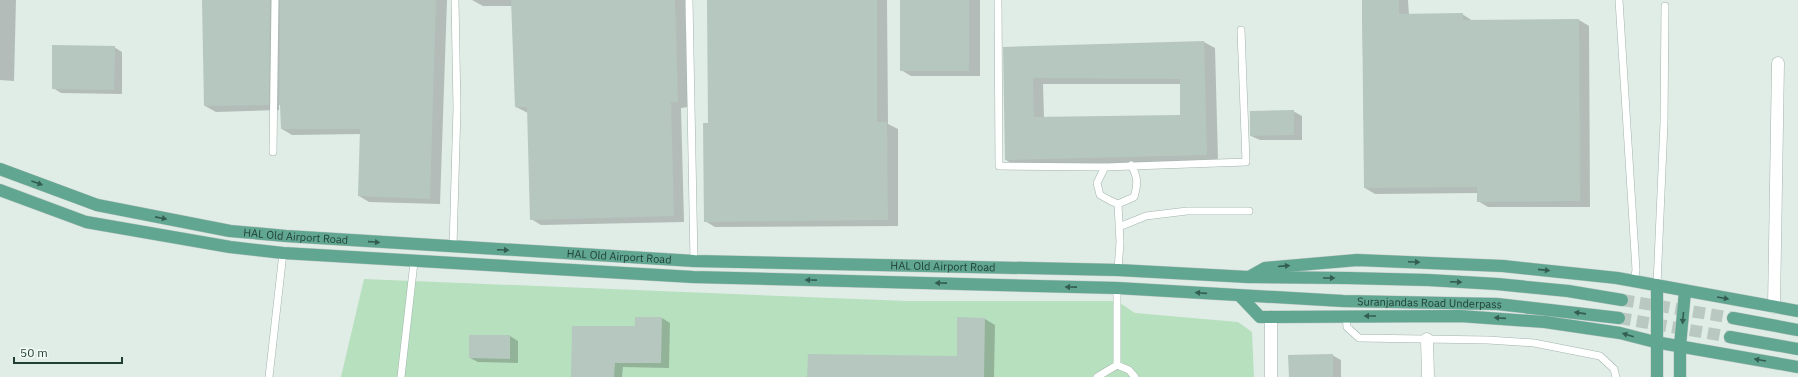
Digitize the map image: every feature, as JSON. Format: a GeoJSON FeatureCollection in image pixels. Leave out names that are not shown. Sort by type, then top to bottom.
{"type":"FeatureCollection","features":[{"type":"Feature","properties":{"kind":"main road","name":"HAL Old Airport Road"},"geometry":{"type":"LineString","coordinates":[[0,169],[96,205],[230,231],[286,236],[694,261],[1118,270],[1248,278]]}},
{"type":"Feature","properties":{"kind":"main road","name":"HAL Old Airport Road"},"geometry":{"type":"LineString","coordinates":[[0,190],[86,222],[230,246],[283,253],[414,262],[693,277],[1117,288],[1240,296]]}},
{"type":"Feature","properties":{"kind":"main road"},"geometry":{"type":"LineString","coordinates":[[1248,278],[1265,268],[1357,260],[1503,266],[1634,281],[1798,311]]}},
{"type":"Feature","properties":{"kind":"main road","name":"Suranjandas Road Underpass"},"geometry":{"type":"LineString","coordinates":[[1248,278],[1347,278],[1490,283],[1622,300]]}},
{"type":"Feature","properties":{"kind":"main road"},"geometry":{"type":"LineString","coordinates":[[1656,285],[1657,377]]}},
{"type":"Feature","properties":{"kind":"main road"},"geometry":{"type":"LineString","coordinates":[[1680,377],[1680,346],[1685,290]]}},
{"type":"Feature","properties":{"kind":"main road"},"geometry":{"type":"LineString","coordinates":[[1240,296],[1260,317],[1460,316],[1516,320],[1620,333],[1656,342],[1798,367]]}},
{"type":"Feature","properties":{"kind":"main road","name":"Suranjandas Road Underpass"},"geometry":{"type":"LineString","coordinates":[[1240,296],[1343,301],[1497,304],[1619,318]]}},
{"type":"Feature","properties":{"kind":"main road"},"geometry":{"type":"LineString","coordinates":[[1734,318],[1798,330]]}},
{"type":"Feature","properties":{"kind":"main road"},"geometry":{"type":"LineString","coordinates":[[1730,337],[1798,348]]}},
{"type":"Feature","properties":{"kind":"street"},"geometry":{"type":"LineString","coordinates":[[1774,307],[1778,63]]}},
{"type":"Feature","properties":{"kind":"street"},"geometry":{"type":"LineString","coordinates":[[1271,377],[1272,317]]}},
{"type":"Feature","properties":{"kind":"street"},"geometry":{"type":"LineString","coordinates":[[1427,339],[1428,377]]}},
{"type":"Feature","properties":{"kind":"lane"},"geometry":{"type":"LineString","coordinates":[[273,152],[275,0]]}},
{"type":"Feature","properties":{"kind":"lane"},"geometry":{"type":"LineString","coordinates":[[453,247],[457,108],[456,0]]}},
{"type":"Feature","properties":{"kind":"lane"},"geometry":{"type":"LineString","coordinates":[[689,0],[694,261]]}},
{"type":"Feature","properties":{"kind":"lane"},"geometry":{"type":"LineString","coordinates":[[998,0],[999,166],[1105,167],[1246,162],[1241,30]]}},
{"type":"Feature","properties":{"kind":"lane"},"geometry":{"type":"LineString","coordinates":[[1620,0],[1636,262],[1634,281]]}},
{"type":"Feature","properties":{"kind":"lane"},"geometry":{"type":"LineString","coordinates":[[1656,285],[1664,123],[1665,6]]}},
{"type":"Feature","properties":{"kind":"lane"},"geometry":{"type":"LineString","coordinates":[[1105,167],[1097,183],[1100,195],[1118,204],[1134,197],[1138,183],[1131,165]]}},
{"type":"Feature","properties":{"kind":"lane"},"geometry":{"type":"LineString","coordinates":[[1118,204],[1118,270]]}},
{"type":"Feature","properties":{"kind":"lane"},"geometry":{"type":"LineString","coordinates":[[1119,227],[1146,216],[1187,210],[1249,211]]}},
{"type":"Feature","properties":{"kind":"lane"},"geometry":{"type":"LineString","coordinates":[[269,377],[283,253]]}},
{"type":"Feature","properties":{"kind":"lane"},"geometry":{"type":"LineString","coordinates":[[402,377],[414,262]]}},
{"type":"Feature","properties":{"kind":"lane"},"geometry":{"type":"LineString","coordinates":[[1117,288],[1117,365]]}},
{"type":"Feature","properties":{"kind":"lane"},"geometry":{"type":"LineString","coordinates":[[1346,316],[1347,327],[1359,338],[1488,340],[1534,343],[1600,356],[1614,369],[1616,377]]}},
{"type":"Feature","properties":{"kind":"lane"},"geometry":{"type":"LineString","coordinates":[[1097,377],[1117,365]]}},
{"type":"Feature","properties":{"kind":"lane"},"geometry":{"type":"LineString","coordinates":[[1117,365],[1129,370],[1135,377]]}},
{"type":"Feature","properties":{"kind":"green space"},"geometry":{"type":"Polygon","coordinates":[[[364,279],[907,301],[1117,301],[1135,313],[1238,322],[1252,332],[1254,377],[341,377],[364,279]]]}},
{"type":"Feature","properties":{"kind":"building"},"geometry":{"type":"Polygon","coordinates":[[[202,0],[270,0],[269,105],[204,106],[202,0]]]}},
{"type":"Feature","properties":{"kind":"building"},"geometry":{"type":"Polygon","coordinates":[[[280,0],[436,0],[430,199],[358,196],[360,129],[281,129],[279,105],[280,0]]]}},
{"type":"Feature","properties":{"kind":"building"},"geometry":{"type":"Polygon","coordinates":[[[511,0],[675,0],[678,102],[671,102],[674,216],[530,220],[527,107],[515,107],[511,0]]]}},
{"type":"Feature","properties":{"kind":"building"},"geometry":{"type":"Polygon","coordinates":[[[707,0],[877,0],[877,122],[887,122],[888,220],[704,222],[703,123],[708,123],[707,0]]]}},
{"type":"Feature","properties":{"kind":"building"},"geometry":{"type":"Polygon","coordinates":[[[900,0],[969,0],[969,71],[900,71],[900,0]]]}},
{"type":"Feature","properties":{"kind":"building"},"geometry":{"type":"Polygon","coordinates":[[[1362,0],[1399,0],[1399,14],[1463,13],[1463,20],[1579,19],[1580,201],[1477,202],[1477,187],[1364,188],[1362,0]]]}},
{"type":"Feature","properties":{"kind":"building"},"geometry":{"type":"Polygon","coordinates":[[[1204,41],[1207,155],[1005,160],[1003,47],[1204,41]],[[1033,78],[1034,117],[1180,115],[1180,79],[1033,78]]]}},
{"type":"Feature","properties":{"kind":"building"},"geometry":{"type":"Polygon","coordinates":[[[52,45],[115,46],[114,90],[52,89],[52,45]]]}},
{"type":"Feature","properties":{"kind":"building"},"geometry":{"type":"Polygon","coordinates":[[[1294,110],[1294,135],[1250,136],[1250,111],[1294,110]]]}},
{"type":"Feature","properties":{"kind":"building"},"geometry":{"type":"Polygon","coordinates":[[[635,317],[662,317],[661,363],[615,363],[614,377],[571,377],[572,326],[635,326],[635,317]]]}},
{"type":"Feature","properties":{"kind":"building"},"geometry":{"type":"Polygon","coordinates":[[[957,317],[985,318],[984,377],[807,377],[808,354],[957,356],[957,317]]]}},
{"type":"Feature","properties":{"kind":"building"},"geometry":{"type":"Polygon","coordinates":[[[469,335],[510,335],[510,359],[469,358],[469,335]]]}},
{"type":"Feature","properties":{"kind":"building"},"geometry":{"type":"Polygon","coordinates":[[[1333,354],[1333,377],[1289,377],[1288,355],[1333,354]]]}},
{"type":"Feature","properties":{"kind":"tunnel"},"geometry":{"type":"LineString","coordinates":[[1622,300],[1733,318]]}},
{"type":"Feature","properties":{"kind":"tunnel"},"geometry":{"type":"LineString","coordinates":[[1619,318],[1730,337]]}}]}
